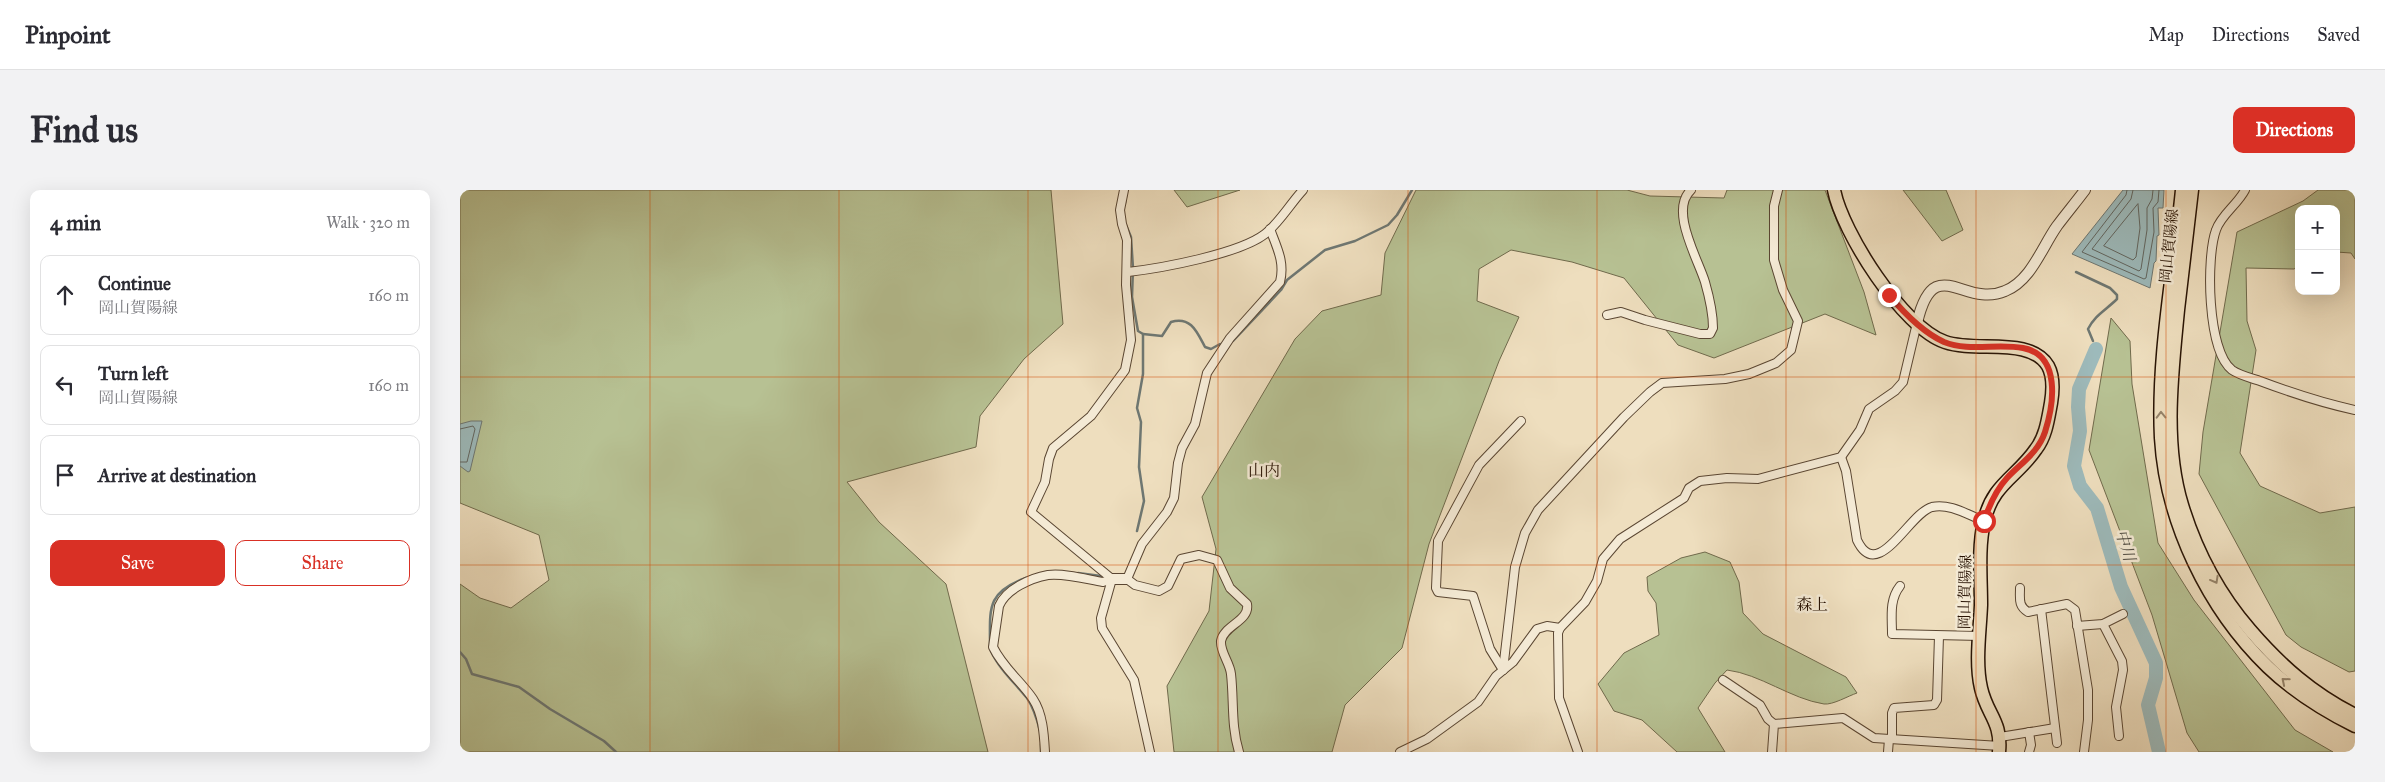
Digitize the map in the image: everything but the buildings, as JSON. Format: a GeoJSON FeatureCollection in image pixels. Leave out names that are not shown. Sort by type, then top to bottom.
{"type":"FeatureCollection","features":[{"type":"Feature","properties":{"kind":"main road","name":"岡山賀陽線"},"geometry":{"type":"LineString","coordinates":[[1834,190],[1846,223],[1889,295],[1903,312],[1944,342],[1962,346],[2022,348],[2033,351],[2048,366],[2053,389],[2045,432],[2037,448],[1997,492],[1984,521],[1980,687],[1987,708],[1999,727],[1999,748]]}},
{"type":"Feature","properties":{"kind":"main road","name":"岡山賀陽線"},"geometry":{"type":"LineString","coordinates":[[2182,190],[2163,359],[2161,404],[2165,471],[2174,509],[2193,560],[2207,588],[2236,630],[2267,666],[2295,690],[2325,711],[2355,726]]}},
{"type":"Feature","properties":{"kind":"main road","name":"岡山賀陽線"},"geometry":{"type":"LineString","coordinates":[[2192,190],[2174,352],[2172,390],[2171,434],[2175,472],[2182,505],[2199,550],[2236,614],[2274,658],[2301,681],[2330,702],[2355,715]]}},
{"type":"Feature","properties":{"kind":"street"},"geometry":{"type":"LineString","coordinates":[[1112,579],[1031,512],[1045,482],[1050,454],[1053,448],[1091,416],[1125,370],[1131,340],[1126,285],[1132,272],[1120,210],[1124,190]]}},
{"type":"Feature","properties":{"kind":"street"},"geometry":{"type":"LineString","coordinates":[[1132,272],[1240,248],[1270,229],[1303,190]]}},
{"type":"Feature","properties":{"kind":"street"},"geometry":{"type":"LineString","coordinates":[[1607,315],[1621,312],[1700,334],[1710,334],[1714,328],[1705,283],[1687,234],[1683,217],[1684,201],[1691,190]]}},
{"type":"Feature","properties":{"kind":"street"},"geometry":{"type":"LineString","coordinates":[[1503,670],[1514,567],[1525,533],[1538,510],[1624,416],[1650,392],[1662,384],[1716,380],[1749,374],[1776,363],[1791,350],[1798,322],[1783,290],[1774,260],[1774,206],[1778,190]]}},
{"type":"Feature","properties":{"kind":"street"},"geometry":{"type":"LineString","coordinates":[[1578,752],[1559,698],[1557,643],[1560,628],[1586,602],[1597,581],[1603,559],[1620,538],[1684,498],[1689,488],[1700,481],[1728,478],[1758,479],[1841,457],[1860,430],[1869,409],[1895,391],[1903,382],[1922,302],[1926,294],[1933,288],[1949,284],[1970,292],[1992,295],[2006,291],[2018,284],[2027,274],[2057,226],[2085,190]]}},
{"type":"Feature","properties":{"kind":"street"},"geometry":{"type":"LineString","coordinates":[[2245,190],[2216,228],[2212,247],[2210,314],[2224,362],[2232,370],[2311,400],[2355,410]]}},
{"type":"Feature","properties":{"kind":"street"},"geometry":{"type":"LineString","coordinates":[[1127,579],[1142,544],[1167,512],[1174,498],[1178,463],[1182,448],[1195,424],[1207,373],[1230,338],[1280,282],[1283,271],[1282,260],[1270,229]]}},
{"type":"Feature","properties":{"kind":"street"},"geometry":{"type":"LineString","coordinates":[[1503,670],[1490,648],[1473,596],[1438,592],[1436,588],[1436,550],[1438,541],[1479,465],[1521,421]]}},
{"type":"Feature","properties":{"kind":"street"},"geometry":{"type":"LineString","coordinates":[[1841,457],[1846,471],[1857,540],[1862,550],[1869,555],[1879,554],[1900,536],[1922,511],[1930,508],[1940,506],[1952,508],[1984,521]]}},
{"type":"Feature","properties":{"kind":"street"},"geometry":{"type":"LineString","coordinates":[[1045,752],[1044,734],[1034,702],[1007,669],[993,647],[999,606],[1002,601],[1016,588],[1047,575],[1103,582],[1112,579],[1127,579],[1135,585],[1159,591],[1168,586],[1181,559],[1199,555],[1213,558],[1220,564],[1230,588],[1247,604],[1245,615],[1224,635],[1221,643],[1231,674],[1233,723],[1239,752]]}},
{"type":"Feature","properties":{"kind":"street"},"geometry":{"type":"LineString","coordinates":[[1112,579],[1101,618],[1102,628],[1134,680],[1150,752]]}},
{"type":"Feature","properties":{"kind":"street"},"geometry":{"type":"LineString","coordinates":[[1900,586],[1894,593],[1892,603],[1892,634],[1980,636]]}},
{"type":"Feature","properties":{"kind":"street"},"geometry":{"type":"LineString","coordinates":[[2020,588],[2022,608],[2028,612],[2067,604],[2075,610],[2088,690],[2088,720],[2084,752]]}},
{"type":"Feature","properties":{"kind":"street"},"geometry":{"type":"LineString","coordinates":[[2041,609],[2054,728],[2058,743]]}},
{"type":"Feature","properties":{"kind":"street"},"geometry":{"type":"LineString","coordinates":[[2078,626],[2103,624],[2123,614]]}},
{"type":"Feature","properties":{"kind":"street"},"geometry":{"type":"LineString","coordinates":[[2103,624],[2122,661],[2123,670],[2116,707],[2119,736]]}},
{"type":"Feature","properties":{"kind":"street"},"geometry":{"type":"LineString","coordinates":[[1400,752],[1427,739],[1478,702],[1496,676],[1513,662],[1537,629],[1547,626],[1560,628]]}},
{"type":"Feature","properties":{"kind":"street"},"geometry":{"type":"LineString","coordinates":[[1888,752],[1894,708],[1934,704],[1938,700],[1939,636]]}},
{"type":"Feature","properties":{"kind":"street"},"geometry":{"type":"LineString","coordinates":[[1722,680],[1760,705],[1768,719],[1774,724],[1843,718],[1874,738],[1999,748],[2029,732],[2054,728]]}},
{"type":"Feature","properties":{"kind":"street"},"geometry":{"type":"LineString","coordinates":[[1772,752],[1774,724]]}},
{"type":"Feature","properties":{"kind":"street"},"geometry":{"type":"LineString","coordinates":[[2029,732],[2031,745],[2029,752]]}},
{"type":"Feature","properties":{"kind":"green space"},"geometry":{"type":"Polygon","coordinates":[[[460,190],[1051,190],[1063,324],[1024,359],[980,416],[976,447],[847,482],[879,522],[946,584],[988,752],[460,752],[460,584],[480,598],[511,608],[549,580],[539,535],[460,503],[460,190]]]}},
{"type":"Feature","properties":{"kind":"green space"},"geometry":{"type":"Polygon","coordinates":[[[1174,190],[1240,190],[1187,207],[1174,190]]]}},
{"type":"Feature","properties":{"kind":"green space"},"geometry":{"type":"Polygon","coordinates":[[[1416,190],[1627,190],[1650,196],[1724,198],[1727,190],[1825,190],[1864,292],[1876,335],[1825,314],[1714,358],[1678,345],[1624,278],[1572,262],[1511,250],[1479,269],[1477,301],[1519,317],[1499,361],[1429,544],[1402,648],[1345,705],[1332,752],[1174,752],[1167,686],[1209,611],[1216,549],[1202,497],[1295,339],[1322,311],[1381,295],[1385,253],[1416,190]]]}},
{"type":"Feature","properties":{"kind":"green space"},"geometry":{"type":"Polygon","coordinates":[[[1903,190],[1946,190],[1963,230],[1942,241],[1903,190]]]}},
{"type":"Feature","properties":{"kind":"green space"},"geometry":{"type":"Polygon","coordinates":[[[2318,190],[2355,190],[2355,259],[2351,253],[2340,252],[2340,205],[2295,205],[2295,268],[2246,268],[2247,321],[2256,350],[2240,453],[2260,486],[2320,513],[2355,507],[2355,671],[2349,672],[2301,647],[2286,635],[2199,474],[2203,432],[2237,232],[2303,201],[2318,190]]]}},
{"type":"Feature","properties":{"kind":"green space"},"geometry":{"type":"Polygon","coordinates":[[[2111,318],[2130,341],[2132,384],[2158,543],[2194,600],[2295,730],[2333,752],[2199,752],[2187,733],[2152,615],[2089,450],[2111,318]]]}},
{"type":"Feature","properties":{"kind":"green space"},"geometry":{"type":"Polygon","coordinates":[[[1705,552],[1730,562],[1739,582],[1743,613],[1763,634],[1846,677],[1857,693],[1836,702],[1824,704],[1800,697],[1751,676],[1727,670],[1715,683],[1698,708],[1725,752],[1677,752],[1642,720],[1614,711],[1598,684],[1624,653],[1659,635],[1656,603],[1648,591],[1647,577],[1681,558],[1705,552]]]}},
{"type":"Feature","properties":{"kind":"water"},"geometry":{"type":"Polygon","coordinates":[[[2123,190],[2164,190],[2163,208],[2158,208],[2159,235],[2157,236],[2156,261],[2154,263],[2150,288],[2072,254],[2123,190]]]}},
{"type":"Feature","properties":{"kind":"water"},"geometry":{"type":"Polygon","coordinates":[[[482,421],[470,471],[468,472],[460,466],[460,424],[482,421]]]}},
{"type":"Feature","properties":{"kind":"waterway"},"geometry":{"type":"LineString","coordinates":[[1125,203],[1127,190]]}},
{"type":"Feature","properties":{"kind":"waterway"},"geometry":{"type":"LineString","coordinates":[[1233,341],[1281,290],[1287,280],[1325,250],[1355,241],[1388,225],[1397,215],[1412,190]]}},
{"type":"Feature","properties":{"kind":"waterway"},"geometry":{"type":"LineString","coordinates":[[1126,225],[1131,237],[1132,297],[1138,331],[1143,334],[1143,374],[1137,408],[1141,422],[1139,467],[1144,501],[1137,531]]}},
{"type":"Feature","properties":{"kind":"waterway"},"geometry":{"type":"LineString","coordinates":[[2076,272],[2110,288],[2117,295],[2117,299],[2097,316],[2088,329],[2093,341]]}},
{"type":"Feature","properties":{"kind":"waterway"},"geometry":{"type":"LineString","coordinates":[[1143,334],[1162,336],[1171,322],[1184,321],[1192,327],[1205,347],[1211,349],[1220,344]]}},
{"type":"Feature","properties":{"kind":"waterway","name":"中川"},"geometry":{"type":"LineString","coordinates":[[2096,349],[2079,389],[2080,431],[2074,466],[2080,486],[2097,508],[2121,587],[2156,663],[2156,678],[2148,705],[2159,752]]}},
{"type":"Feature","properties":{"kind":"waterway"},"geometry":{"type":"LineString","coordinates":[[1078,573],[1101,576]]}},
{"type":"Feature","properties":{"kind":"waterway"},"geometry":{"type":"LineString","coordinates":[[990,646],[990,622],[993,603],[1004,589],[1026,578]]}},
{"type":"Feature","properties":{"kind":"waterway"},"geometry":{"type":"LineString","coordinates":[[991,651],[994,658],[1029,702],[1040,731]]}},
{"type":"Feature","properties":{"kind":"waterway"},"geometry":{"type":"LineString","coordinates":[[460,652],[466,659],[472,674],[519,687],[550,709],[604,741],[616,752]]}},
{"type":"Feature","properties":{"kind":"waterway"},"geometry":{"type":"LineString","coordinates":[[1041,744],[1041,752]]}},
{"type":"Feature","properties":{"kind":"district","name":"山内"},"geometry":{"type":"Point","coordinates":[1264,470]}},
{"type":"Feature","properties":{"kind":"district","name":"森上"},"geometry":{"type":"Point","coordinates":[1812,604]}},
{"type":"Feature","properties":{"kind":"route"},"geometry":{"type":"LineString","coordinates":[[1889,295],[1903,312],[1929,333],[1944,342],[1983,348],[2022,348],[2033,351],[2048,366],[2053,389],[2045,432],[2037,448],[2025,463],[2007,478],[1997,492],[1984,521]]}}]}
